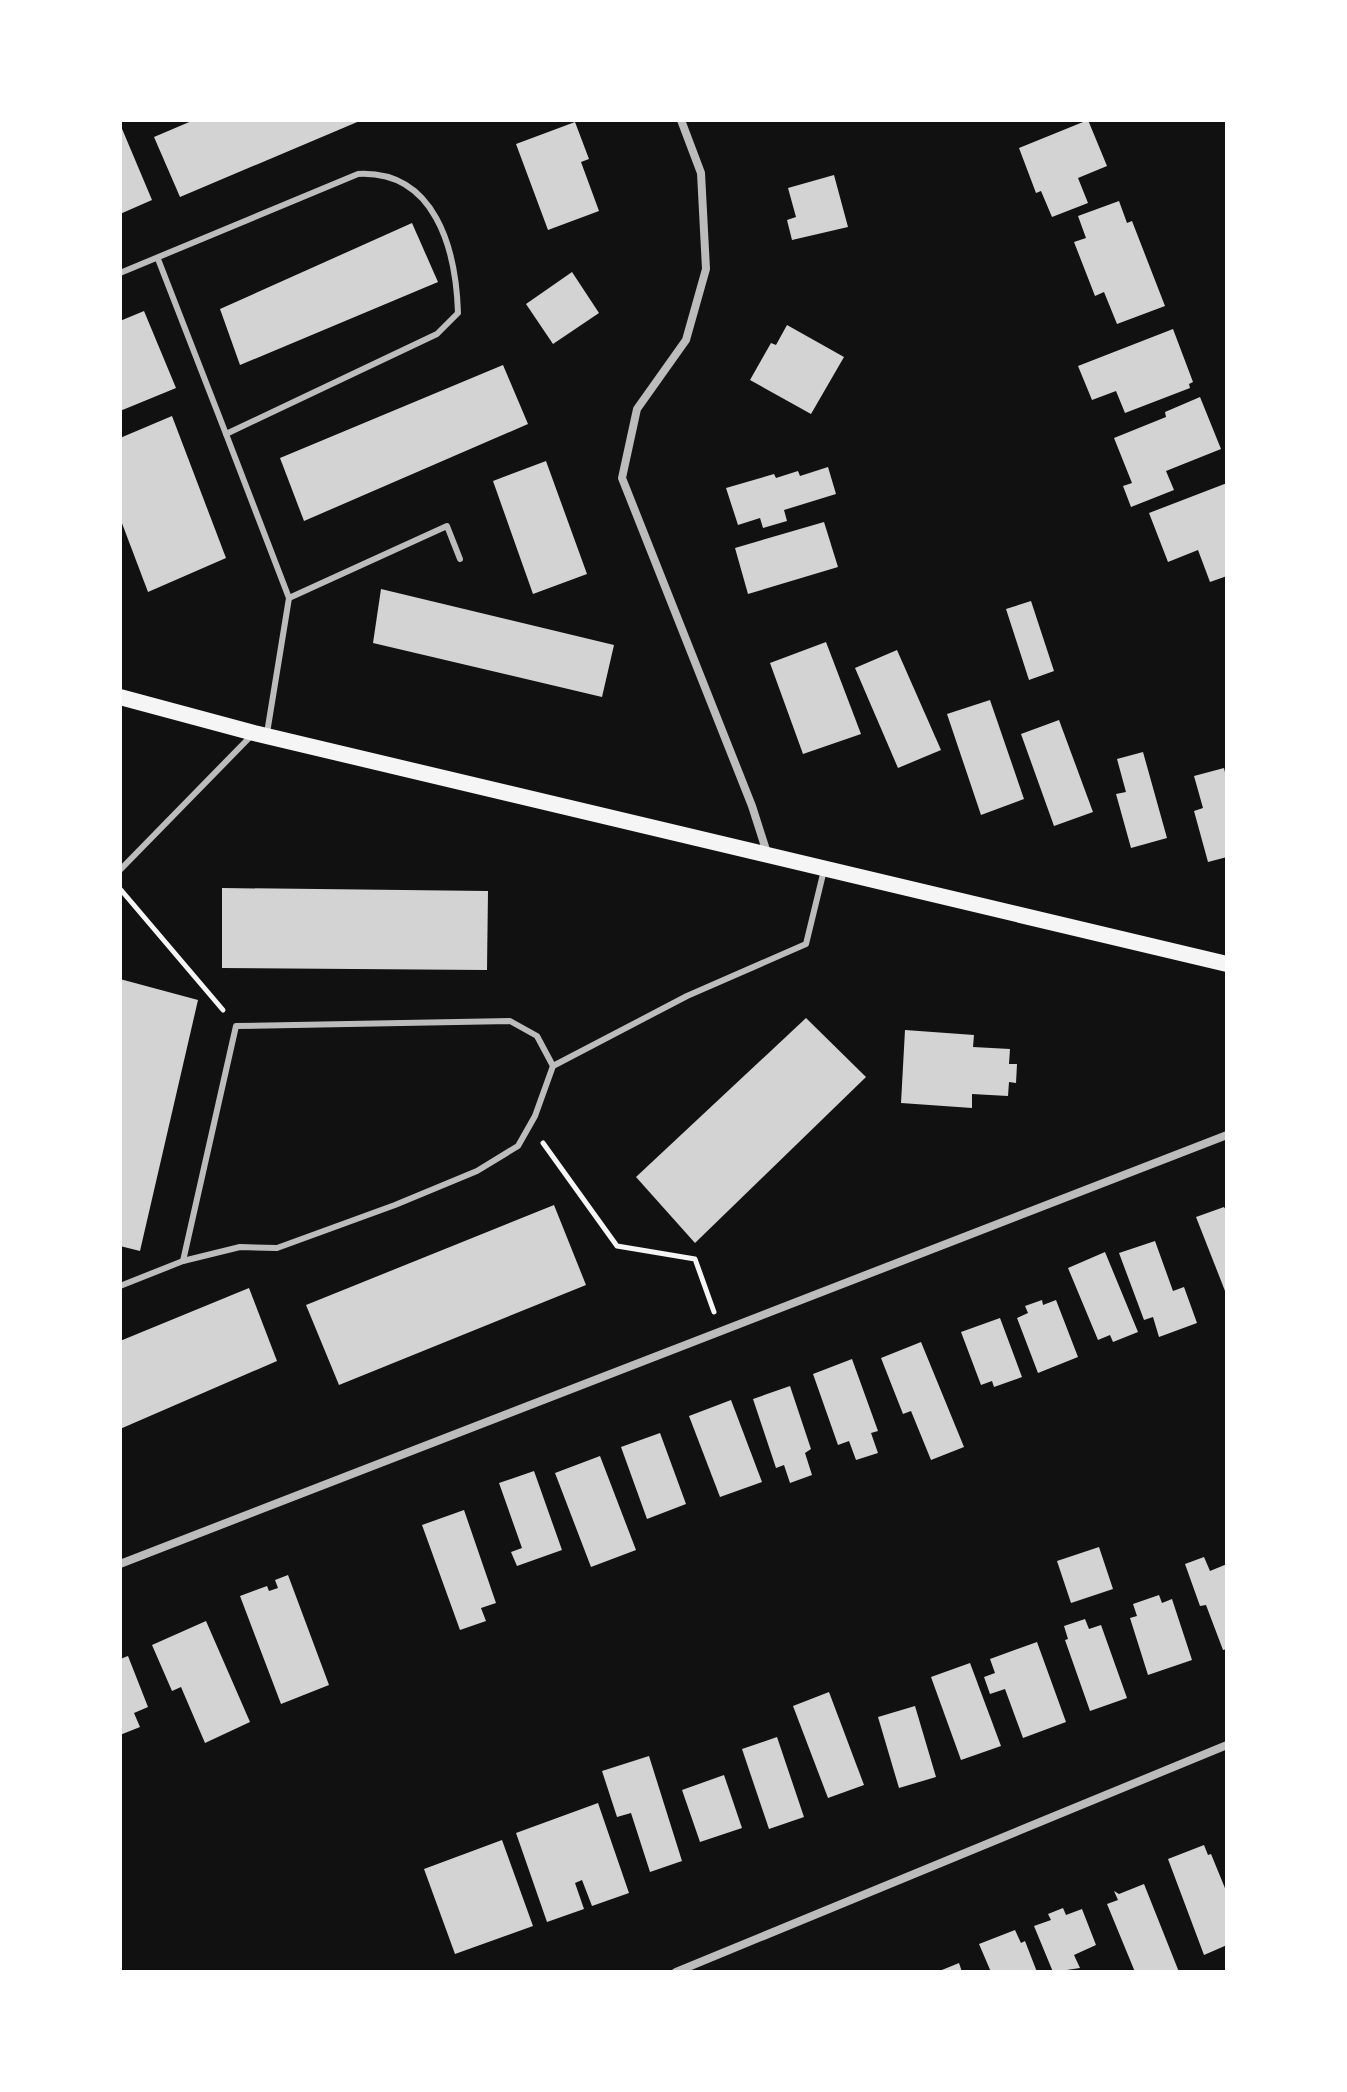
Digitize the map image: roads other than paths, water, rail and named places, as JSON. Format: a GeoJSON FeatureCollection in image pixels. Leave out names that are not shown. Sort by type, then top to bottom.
{"type":"FeatureCollection","features":[{"type":"Feature","properties":{"kind":"main road"},"geometry":{"type":"LineString","coordinates":[[120,697],[768,857],[1227,964]]}},
{"type":"Feature","properties":{"kind":"street"},"geometry":{"type":"LineString","coordinates":[[681,120],[701,173],[706,269],[686,340],[637,409],[622,478],[752,806],[768,857]]}},
{"type":"Feature","properties":{"kind":"street"},"geometry":{"type":"LineString","coordinates":[[120,1564],[1227,1135]]}},
{"type":"Feature","properties":{"kind":"street"},"geometry":{"type":"LineString","coordinates":[[676,1972],[1227,1745]]}},
{"type":"Feature","properties":{"kind":"lane"},"geometry":{"type":"LineString","coordinates":[[120,273],[358,174],[382,173],[411,186],[433,208],[457,280],[458,313],[437,334],[226,434]]}},
{"type":"Feature","properties":{"kind":"lane"},"geometry":{"type":"LineString","coordinates":[[120,870],[260,734],[289,598],[158,259]]}},
{"type":"Feature","properties":{"kind":"lane"},"geometry":{"type":"LineString","coordinates":[[289,598],[447,526],[460,559]]}},
{"type":"Feature","properties":{"kind":"lane"},"geometry":{"type":"LineString","coordinates":[[120,1286],[183,1261],[240,1247],[277,1248],[477,1171],[518,1146],[531,1126],[553,1066],[687,996],[806,944],[824,870]]}},
{"type":"Feature","properties":{"kind":"lane"},"geometry":{"type":"LineString","coordinates":[[183,1261],[236,1026],[510,1021],[537,1036],[553,1066]]}}]}
